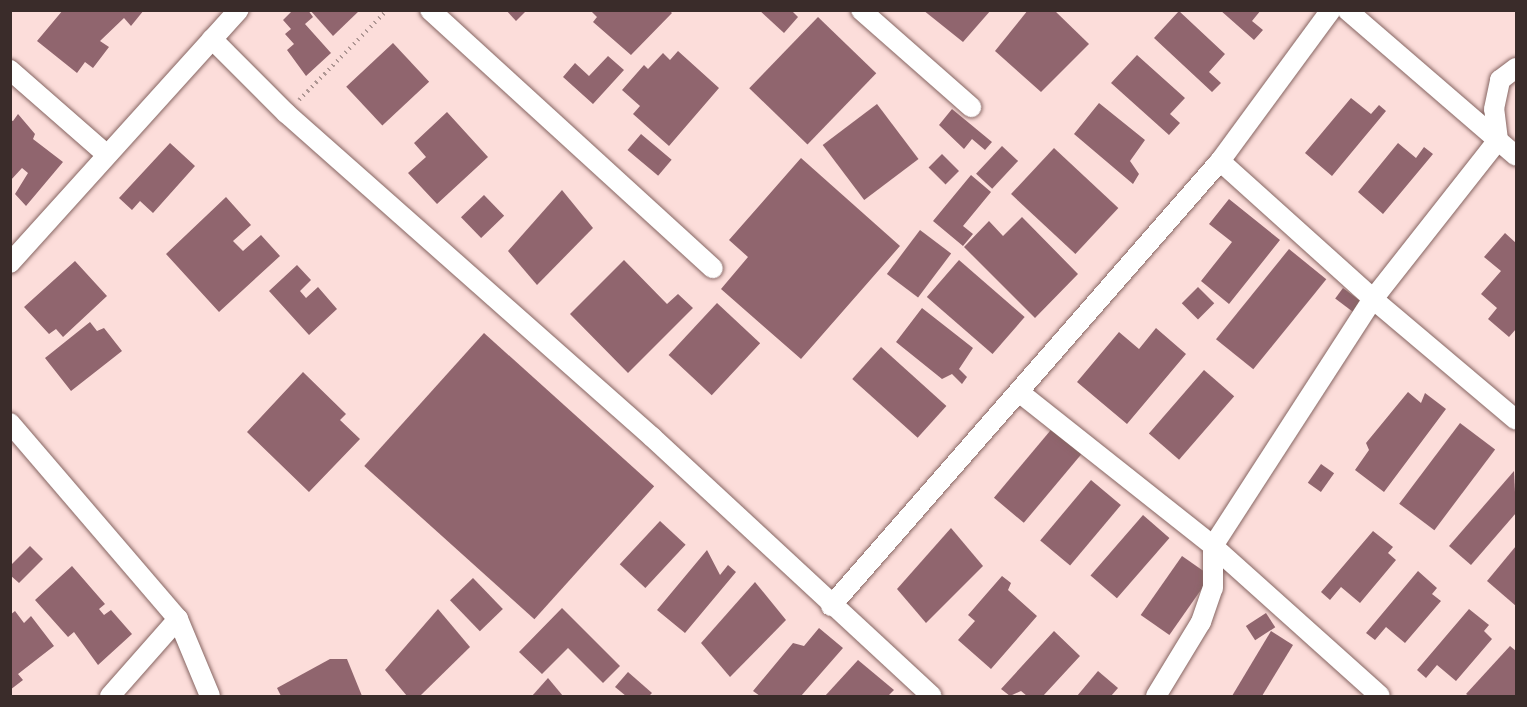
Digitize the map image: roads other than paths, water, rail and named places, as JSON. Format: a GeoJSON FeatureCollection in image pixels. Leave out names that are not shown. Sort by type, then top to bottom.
{"type":"FeatureCollection","features":[{"type":"Feature","properties":{"kind":"street"},"geometry":{"type":"LineString","coordinates":[[10,263],[106,154],[239,10]]}},
{"type":"Feature","properties":{"kind":"street"},"geometry":{"type":"LineString","coordinates":[[430,10],[713,268]]}},
{"type":"Feature","properties":{"kind":"street"},"geometry":{"type":"LineString","coordinates":[[861,10],[971,107]]}},
{"type":"Feature","properties":{"kind":"street"},"geometry":{"type":"LineString","coordinates":[[831,606],[1220,161],[1331,10]]}},
{"type":"Feature","properties":{"kind":"street"},"geometry":{"type":"LineString","coordinates":[[1347,10],[1516,156]]}},
{"type":"Feature","properties":{"kind":"street"},"geometry":{"type":"LineString","coordinates":[[212,39],[286,113],[652,437],[831,606],[932,696]]}},
{"type":"Feature","properties":{"kind":"street"},"geometry":{"type":"LineString","coordinates":[[1156,696],[1201,622],[1213,588],[1213,546],[1373,299],[1498,140],[1494,109],[1500,80],[1516,68]]}},
{"type":"Feature","properties":{"kind":"street"},"geometry":{"type":"LineString","coordinates":[[10,70],[106,154]]}},
{"type":"Feature","properties":{"kind":"street"},"geometry":{"type":"LineString","coordinates":[[1220,161],[1373,299],[1516,420]]}},
{"type":"Feature","properties":{"kind":"street"},"geometry":{"type":"LineString","coordinates":[[1019,392],[1213,546],[1380,696]]}},
{"type":"Feature","properties":{"kind":"street"},"geometry":{"type":"LineString","coordinates":[[10,423],[178,619],[210,696]]}},
{"type":"Feature","properties":{"kind":"street"},"geometry":{"type":"LineString","coordinates":[[110,696],[178,619]]}}]}
